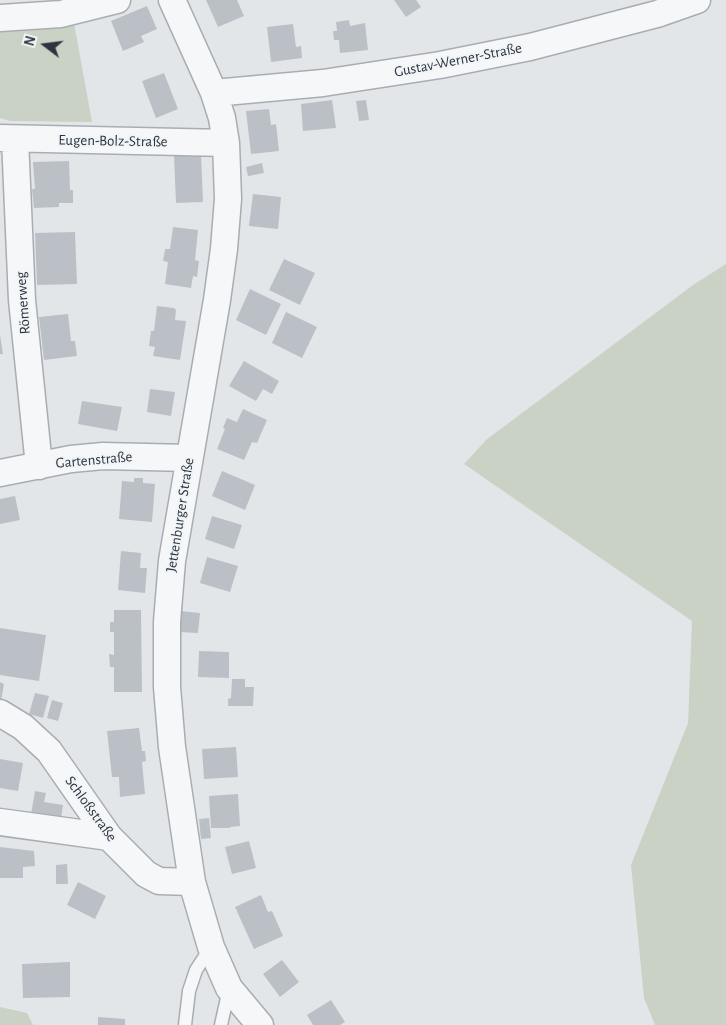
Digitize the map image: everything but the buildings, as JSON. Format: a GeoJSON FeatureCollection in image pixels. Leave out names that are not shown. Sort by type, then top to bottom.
{"type":"FeatureCollection","features":[{"type":"Feature","properties":{"kind":"street"},"geometry":{"type":"LineString","coordinates":[[0,18],[61,14],[117,0]]}},
{"type":"Feature","properties":{"kind":"street","name":"Jettenburger Straße"},"geometry":{"type":"LineString","coordinates":[[172,0],[214,93],[226,143],[228,199],[224,249],[172,569],[167,622],[167,687],[172,747],[192,882],[211,947],[229,988],[260,1025]]}},
{"type":"Feature","properties":{"kind":"street","name":"Gustav-Werner-Straße"},"geometry":{"type":"LineString","coordinates":[[214,93],[323,82],[440,65],[530,47],[657,14],[697,0]]}},
{"type":"Feature","properties":{"kind":"street","name":"Eugen-Bolz-Straße"},"geometry":{"type":"LineString","coordinates":[[7,139],[226,143]]}},
{"type":"Feature","properties":{"kind":"street","name":"Römerweg"},"geometry":{"type":"LineString","coordinates":[[7,139],[11,301],[39,466]]}},
{"type":"Feature","properties":{"kind":"street","name":"Gartenstraße"},"geometry":{"type":"LineString","coordinates":[[0,473],[104,456],[189,458]]}},
{"type":"Feature","properties":{"kind":"street","name":"Schloßstraße"},"geometry":{"type":"LineString","coordinates":[[0,712],[23,727],[48,751],[110,837],[146,874],[159,881],[192,882]]}},
{"type":"Feature","properties":{"kind":"street"},"geometry":{"type":"LineString","coordinates":[[0,822],[110,837]]}},
{"type":"Feature","properties":{"kind":"lane"},"geometry":{"type":"LineString","coordinates":[[185,1025],[189,991],[196,970],[211,947]]}},
{"type":"Feature","properties":{"kind":"lane"},"geometry":{"type":"LineString","coordinates":[[221,1025],[229,988]]}},
{"type":"Feature","properties":{"kind":"shaded area"},"geometry":{"type":"Polygon","coordinates":[[[74,23],[92,122],[10,121],[0,118],[0,27],[74,23]]]}},
{"type":"Feature","properties":{"kind":"shaded area"},"geometry":{"type":"Polygon","coordinates":[[[726,264],[726,1025],[655,1025],[644,998],[631,865],[688,723],[692,621],[464,464],[486,440],[693,285],[726,264]]]}},
{"type":"Feature","properties":{"kind":"shaded area"},"geometry":{"type":"Polygon","coordinates":[[[0,1007],[27,1013],[33,1025],[0,1025],[0,1007]]]}}]}
